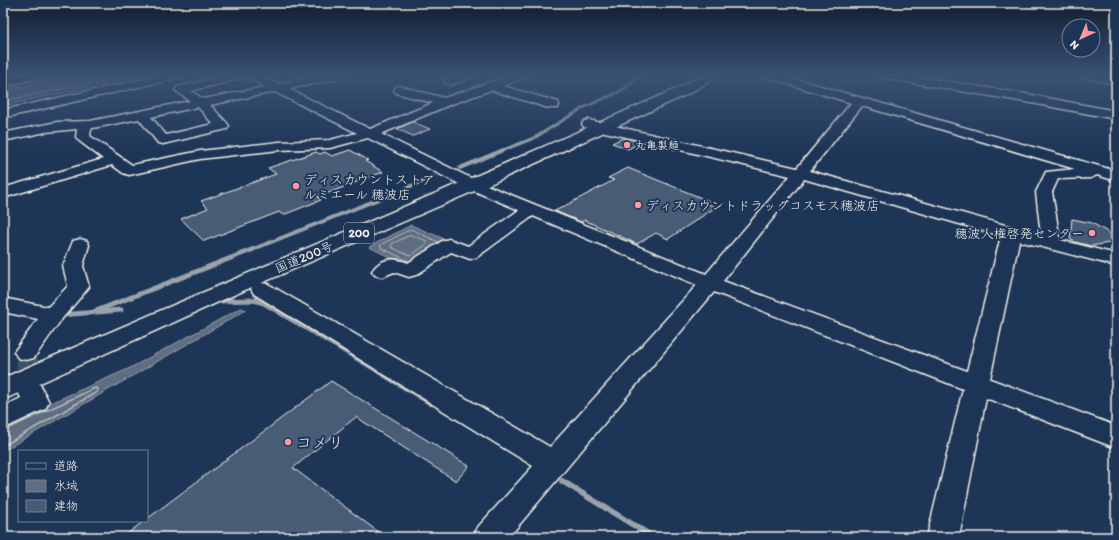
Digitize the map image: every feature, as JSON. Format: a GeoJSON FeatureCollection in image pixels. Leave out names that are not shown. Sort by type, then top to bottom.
{"type":"FeatureCollection","features":[{"type":"Feature","properties":{"kind":"main road","name":"国道200号"},"geometry":{"type":"LineString","coordinates":[[3,390],[594,126],[648,100]]}},
{"type":"Feature","properties":{"kind":"main road","name":"国道200号"},"geometry":{"type":"LineString","coordinates":[[594,126],[660,100]]}},
{"type":"Feature","properties":{"kind":"main road","name":"国道200号"},"geometry":{"type":"LineString","coordinates":[[3,376],[132,317],[467,182]]}},
{"type":"Feature","properties":{"kind":"street"},"geometry":{"type":"LineString","coordinates":[[3,114],[65,100]]}},
{"type":"Feature","properties":{"kind":"street"},"geometry":{"type":"LineString","coordinates":[[142,114],[163,140],[222,126],[197,100]]}},
{"type":"Feature","properties":{"kind":"street"},"geometry":{"type":"LineString","coordinates":[[214,100],[90,125],[84,127],[84,137],[129,170],[200,155],[279,146],[330,144],[369,134],[450,100]]}},
{"type":"Feature","properties":{"kind":"street"},"geometry":{"type":"LineString","coordinates":[[304,100],[467,182],[710,283],[1116,437]]}},
{"type":"Feature","properties":{"kind":"street"},"geometry":{"type":"LineString","coordinates":[[438,100],[445,102]]}},
{"type":"Feature","properties":{"kind":"street"},"geometry":{"type":"LineString","coordinates":[[537,100],[553,105]]}},
{"type":"Feature","properties":{"kind":"street"},"geometry":{"type":"LineString","coordinates":[[853,100],[1114,174]]}},
{"type":"Feature","properties":{"kind":"street"},"geometry":{"type":"LineString","coordinates":[[1038,100],[1116,115]]}},
{"type":"Feature","properties":{"kind":"street"},"geometry":{"type":"LineString","coordinates":[[489,537],[710,283],[859,102]]}},
{"type":"Feature","properties":{"kind":"street"},"geometry":{"type":"LineString","coordinates":[[3,137],[77,124],[90,125]]}},
{"type":"Feature","properties":{"kind":"street"},"geometry":{"type":"LineString","coordinates":[[594,126],[800,173],[1011,233],[1116,260]]}},
{"type":"Feature","properties":{"kind":"street"},"geometry":{"type":"LineString","coordinates":[[3,193],[114,160]]}},
{"type":"Feature","properties":{"kind":"street"},"geometry":{"type":"LineString","coordinates":[[1050,242],[1044,192],[1052,175],[1114,174]]}},
{"type":"Feature","properties":{"kind":"street"},"geometry":{"type":"LineString","coordinates":[[382,271],[393,264],[409,271],[450,244],[470,253],[532,209]]}},
{"type":"Feature","properties":{"kind":"street"},"geometry":{"type":"LineString","coordinates":[[943,537],[1011,233]]}},
{"type":"Feature","properties":{"kind":"street"},"geometry":{"type":"LineString","coordinates":[[26,352],[53,315],[78,287],[73,266],[80,244]]}},
{"type":"Feature","properties":{"kind":"street"},"geometry":{"type":"LineString","coordinates":[[261,289],[552,463]]}},
{"type":"Feature","properties":{"kind":"street"},"geometry":{"type":"LineString","coordinates":[[3,305],[53,315]]}},
{"type":"Feature","properties":{"kind":"street"},"geometry":{"type":"LineString","coordinates":[[3,419],[36,402],[30,390]]}},
{"type":"Feature","properties":{"kind":"water"},"geometry":{"type":"Polygon","coordinates":[[[3,100],[30,100],[3,106],[3,100]]]}},
{"type":"Feature","properties":{"kind":"water"},"geometry":{"type":"Polygon","coordinates":[[[411,225],[449,241],[410,267],[369,247],[411,225]]]}},
{"type":"Feature","properties":{"kind":"water"},"geometry":{"type":"Polygon","coordinates":[[[241,308],[246,310],[3,451],[3,428],[46,405],[128,369],[241,308]]]}},
{"type":"Feature","properties":{"kind":"building"},"geometry":{"type":"Polygon","coordinates":[[[413,122],[430,129],[413,136],[397,129],[413,122]]]}},
{"type":"Feature","properties":{"kind":"building"},"geometry":{"type":"Polygon","coordinates":[[[623,138],[642,142],[628,149],[612,143],[623,138]]]}},
{"type":"Feature","properties":{"kind":"building","name":"ディスカウントストア ルミエール 穂波店"},"geometry":{"type":"Polygon","coordinates":[[[350,150],[368,160],[365,161],[383,172],[318,197],[321,200],[283,215],[279,212],[204,241],[181,219],[208,208],[201,201],[276,174],[268,168],[316,152],[320,154],[325,152],[332,156],[350,150]]]}},
{"type":"Feature","properties":{"kind":"building","name":"ディスカウントドラッグコスモス穂波店"},"geometry":{"type":"Polygon","coordinates":[[[628,168],[709,201],[705,203],[716,207],[668,239],[656,233],[637,244],[584,220],[581,222],[555,211],[614,180],[608,178],[628,168]]]}},
{"type":"Feature","properties":{"kind":"building","name":"穂波人権啓発センター"},"geometry":{"type":"Polygon","coordinates":[[[1072,219],[1092,223],[1116,237],[1116,242],[1091,246],[1075,242],[1070,239],[1072,219]]]}},
{"type":"Feature","properties":{"kind":"building","name":"コメリ"},"geometry":{"type":"Polygon","coordinates":[[[331,381],[469,466],[456,481],[356,417],[293,468],[385,537],[123,537],[143,522],[148,522],[148,518],[331,381]]]}},
{"type":"Feature","properties":{"kind":"waterway"},"geometry":{"type":"LineString","coordinates":[[501,151],[534,138],[583,108],[600,100]]}},
{"type":"Feature","properties":{"kind":"waterway"},"geometry":{"type":"LineString","coordinates":[[460,168],[503,150]]}},
{"type":"Feature","properties":{"kind":"waterway"},"geometry":{"type":"LineString","coordinates":[[406,188],[433,177]]}},
{"type":"Feature","properties":{"kind":"waterway"},"geometry":{"type":"LineString","coordinates":[[251,250],[389,195]]}},
{"type":"Feature","properties":{"kind":"waterway"},"geometry":{"type":"LineString","coordinates":[[93,312],[254,249]]}},
{"type":"Feature","properties":{"kind":"waterway"},"geometry":{"type":"LineString","coordinates":[[219,301],[254,300],[264,303],[387,376]]}},
{"type":"Feature","properties":{"kind":"waterway"},"geometry":{"type":"LineString","coordinates":[[93,312],[121,310]]}},
{"type":"Feature","properties":{"kind":"waterway"},"geometry":{"type":"LineString","coordinates":[[61,315],[93,312]]}},
{"type":"Feature","properties":{"kind":"waterway"},"geometry":{"type":"LineString","coordinates":[[385,375],[431,403]]}},
{"type":"Feature","properties":{"kind":"waterway"},"geometry":{"type":"LineString","coordinates":[[562,481],[653,537]]}},
{"type":"Feature","properties":{"kind":"tunnel"},"geometry":{"type":"LineString","coordinates":[[26,352],[29,376]]}},
{"type":"Feature","properties":{"kind":"tunnel"},"geometry":{"type":"LineString","coordinates":[[28,375],[30,390]]}},
{"type":"Feature","properties":{"kind":"place","name":"丸亀製麺"},"geometry":{"type":"Point","coordinates":[627,145]}},
{"type":"Feature","properties":{"kind":"place","name":"ディスカウントストア ルミエール 穂波店"},"geometry":{"type":"Point","coordinates":[296,186]}},
{"type":"Feature","properties":{"kind":"place","name":"ディスカウントドラッグコスモス穂波店"},"geometry":{"type":"Point","coordinates":[638,205]}},
{"type":"Feature","properties":{"kind":"place","name":"穂波人権啓発センター"},"geometry":{"type":"Point","coordinates":[1092,233]}},
{"type":"Feature","properties":{"kind":"place","name":"コメリ"},"geometry":{"type":"Point","coordinates":[288,442]}}]}
